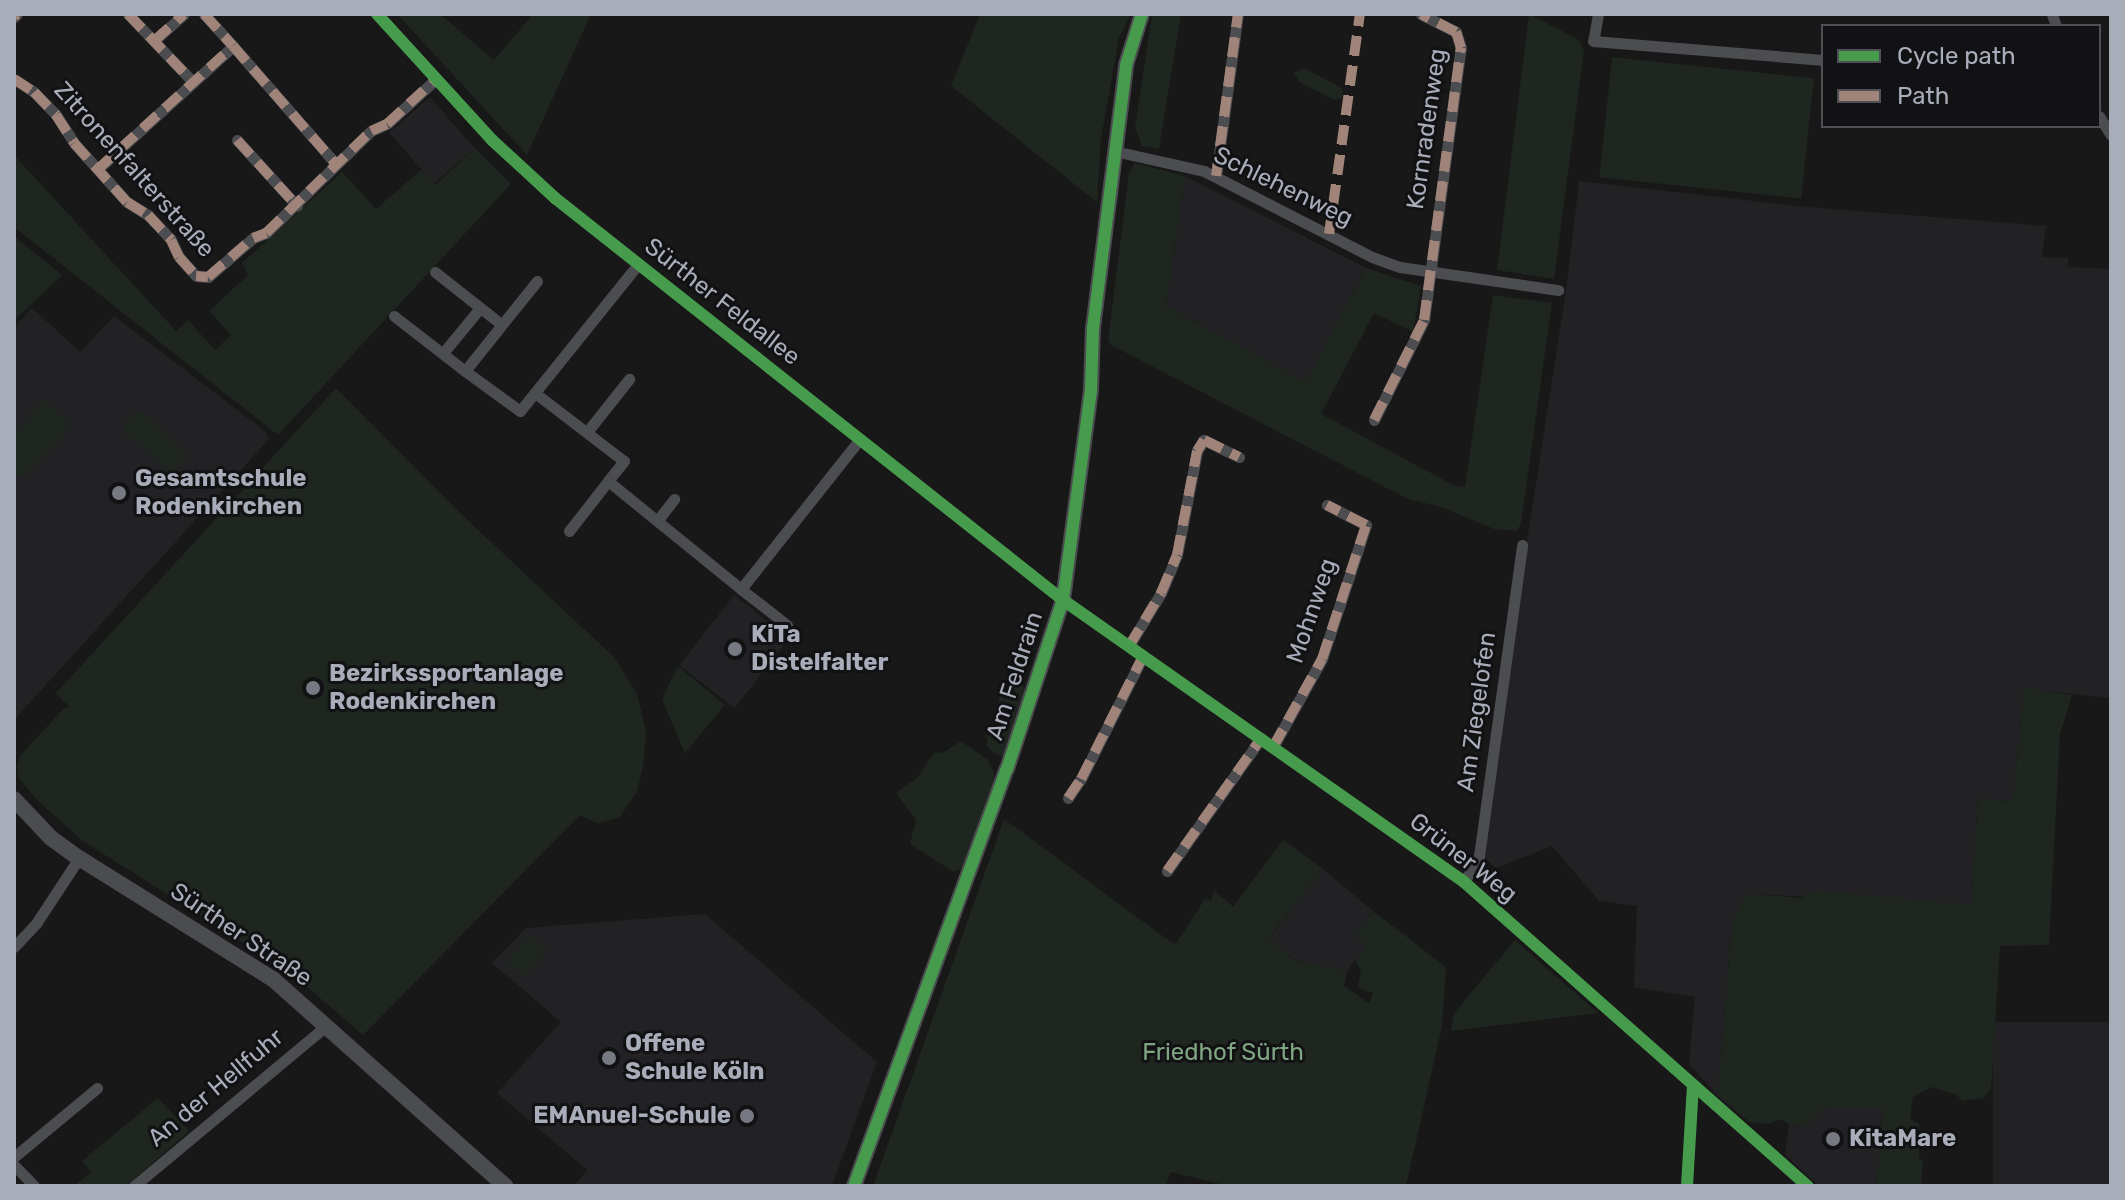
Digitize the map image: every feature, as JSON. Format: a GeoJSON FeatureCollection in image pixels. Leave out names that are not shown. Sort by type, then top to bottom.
{"type":"FeatureCollection","features":[{"type":"Feature","properties":{"kind":"street"},"geometry":{"type":"LineString","coordinates":[[128,14],[193,82]]}},
{"type":"Feature","properties":{"kind":"street"},"geometry":{"type":"LineString","coordinates":[[154,41],[184,14]]}},
{"type":"Feature","properties":{"kind":"street"},"geometry":{"type":"LineString","coordinates":[[204,14],[335,163]]}},
{"type":"Feature","properties":{"kind":"street","name":"Sürther Feldallee"},"geometry":{"type":"LineString","coordinates":[[377,14],[524,171],[1063,600]]}},
{"type":"Feature","properties":{"kind":"street","name":"Am Feldrain"},"geometry":{"type":"LineString","coordinates":[[854,1186],[997,799],[1063,600],[1091,390],[1093,328],[1114,151],[1126,65],[1142,14]]}},
{"type":"Feature","properties":{"kind":"street"},"geometry":{"type":"LineString","coordinates":[[1216,176],[1238,14]]}},
{"type":"Feature","properties":{"kind":"street","name":"Kornradenweg"},"geometry":{"type":"LineString","coordinates":[[1421,14],[1452,29],[1461,40],[1430,273]]}},
{"type":"Feature","properties":{"kind":"street"},"geometry":{"type":"LineString","coordinates":[[1598,14],[1593,41],[1821,60]]}},
{"type":"Feature","properties":{"kind":"street"},"geometry":{"type":"LineString","coordinates":[[98,169],[233,46]]}},
{"type":"Feature","properties":{"kind":"street","name":"Zitronenfalterstraße"},"geometry":{"type":"LineString","coordinates":[[14,79],[34,92],[56,115],[127,202],[148,215],[171,240],[179,257],[196,276],[208,277],[253,238],[266,233],[297,206],[305,191],[335,163],[371,131],[387,124],[436,79]]}},
{"type":"Feature","properties":{"kind":"street"},"geometry":{"type":"LineString","coordinates":[[237,140],[297,206]]}},
{"type":"Feature","properties":{"kind":"street","name":"Schlehenweg"},"geometry":{"type":"LineString","coordinates":[[1114,151],[1176,162],[1216,176],[1372,257],[1430,273],[1558,290]]}},
{"type":"Feature","properties":{"kind":"street"},"geometry":{"type":"LineString","coordinates":[[394,316],[520,411],[638,264]]}},
{"type":"Feature","properties":{"kind":"street"},"geometry":{"type":"LineString","coordinates":[[435,272],[502,325]]}},
{"type":"Feature","properties":{"kind":"street"},"geometry":{"type":"LineString","coordinates":[[1374,420],[1424,320],[1430,273]]}},
{"type":"Feature","properties":{"kind":"street"},"geometry":{"type":"LineString","coordinates":[[465,371],[537,281]]}},
{"type":"Feature","properties":{"kind":"street"},"geometry":{"type":"LineString","coordinates":[[443,353],[480,308]]}},
{"type":"Feature","properties":{"kind":"street"},"geometry":{"type":"LineString","coordinates":[[587,432],[629,379]]}},
{"type":"Feature","properties":{"kind":"street"},"geometry":{"type":"LineString","coordinates":[[535,393],[624,461],[569,531]]}},
{"type":"Feature","properties":{"kind":"street"},"geometry":{"type":"LineString","coordinates":[[741,589],[860,439]]}},
{"type":"Feature","properties":{"kind":"street"},"geometry":{"type":"LineString","coordinates":[[1129,646],[1161,593],[1177,555],[1197,451],[1204,440],[1239,457]]}},
{"type":"Feature","properties":{"kind":"street"},"geometry":{"type":"LineString","coordinates":[[608,481],[787,625]]}},
{"type":"Feature","properties":{"kind":"street"},"geometry":{"type":"LineString","coordinates":[[657,521],[674,499]]}},
{"type":"Feature","properties":{"kind":"street","name":"Mohnweg"},"geometry":{"type":"LineString","coordinates":[[1273,747],[1322,659],[1366,525],[1327,505]]}},
{"type":"Feature","properties":{"kind":"street","name":"Am Ziegelofen"},"geometry":{"type":"LineString","coordinates":[[1464,882],[1479,856],[1522,545]]}},
{"type":"Feature","properties":{"kind":"street","name":"Grüner Weg"},"geometry":{"type":"LineString","coordinates":[[1063,600],[1464,882],[1808,1186]]}},
{"type":"Feature","properties":{"kind":"street"},"geometry":{"type":"LineString","coordinates":[[1068,798],[1081,779],[1143,656]]}},
{"type":"Feature","properties":{"kind":"street"},"geometry":{"type":"LineString","coordinates":[[1167,871],[1261,738]]}},
{"type":"Feature","properties":{"kind":"street","name":"Sürther Straße"},"geometry":{"type":"LineString","coordinates":[[14,799],[51,838],[79,858],[270,978],[327,1025],[505,1186]]}},
{"type":"Feature","properties":{"kind":"street"},"geometry":{"type":"LineString","coordinates":[[14,947],[37,922],[79,858]]}},
{"type":"Feature","properties":{"kind":"street","name":"An der Hellfuhr"},"geometry":{"type":"LineString","coordinates":[[134,1186],[327,1025]]}},
{"type":"Feature","properties":{"kind":"street"},"geometry":{"type":"LineString","coordinates":[[14,1157],[97,1088]]}},
{"type":"Feature","properties":{"kind":"street"},"geometry":{"type":"LineString","coordinates":[[14,1165],[34,1186]]}},
{"type":"Feature","properties":{"kind":"shaded area"},"geometry":{"type":"Polygon","coordinates":[[[430,97],[475,148],[434,184],[389,132],[430,97]]]}},
{"type":"Feature","properties":{"kind":"shaded area"},"geometry":{"type":"Polygon","coordinates":[[[1185,176],[1366,268],[1306,382],[1166,306],[1185,176]]]}},
{"type":"Feature","properties":{"kind":"shaded area"},"geometry":{"type":"Polygon","coordinates":[[[1579,181],[1807,207],[2046,226],[2042,257],[2068,258],[2068,267],[2111,269],[2111,698],[2024,689],[2013,801],[1978,799],[1971,905],[1755,894],[1732,922],[1718,1096],[1689,1064],[1695,997],[1634,987],[1637,906],[1599,901],[1552,846],[1496,868],[1485,858],[1579,181]]]}},
{"type":"Feature","properties":{"kind":"shaded area","name":"Gesamtschule Rodenkirchen"},"geometry":{"type":"Polygon","coordinates":[[[32,308],[80,352],[114,316],[266,432],[269,439],[14,720],[14,327],[32,308]]]}},
{"type":"Feature","properties":{"kind":"shaded area","name":"KiTa Distelfalter"},"geometry":{"type":"Polygon","coordinates":[[[734,595],[789,638],[734,708],[679,665],[734,595]]]}},
{"type":"Feature","properties":{"kind":"shaded area"},"geometry":{"type":"Polygon","coordinates":[[[1323,869],[1374,912],[1356,934],[1368,944],[1347,971],[1295,960],[1269,939],[1323,869]]]}},
{"type":"Feature","properties":{"kind":"shaded area"},"geometry":{"type":"Polygon","coordinates":[[[705,914],[877,1062],[832,1186],[574,1186],[587,1170],[497,1093],[561,1022],[492,963],[526,928],[705,914]]]}},
{"type":"Feature","properties":{"kind":"shaded area"},"geometry":{"type":"Polygon","coordinates":[[[1993,1022],[2111,1022],[2111,1186],[1993,1186],[1993,1022]]]}},
{"type":"Feature","properties":{"kind":"shaded area","name":"KitaMare"},"geometry":{"type":"Polygon","coordinates":[[[1826,1105],[1834,1109],[1883,1109],[1876,1186],[1819,1186],[1785,1155],[1789,1125],[1807,1126],[1826,1105]]]}},
{"type":"Feature","properties":{"kind":"green space"},"geometry":{"type":"Polygon","coordinates":[[[397,14],[440,14],[494,60],[533,14],[591,14],[527,155],[397,14]]]}},
{"type":"Feature","properties":{"kind":"green space"},"geometry":{"type":"Polygon","coordinates":[[[980,14],[1131,14],[1119,38],[1101,138],[1097,202],[951,86],[980,14]]]}},
{"type":"Feature","properties":{"kind":"green space"},"geometry":{"type":"Polygon","coordinates":[[[1152,14],[1181,14],[1159,149],[1142,146],[1135,127],[1152,14]]]}},
{"type":"Feature","properties":{"kind":"green space"},"geometry":{"type":"Polygon","coordinates":[[[1529,14],[1579,40],[1584,51],[1554,279],[1497,270],[1529,14]]]}},
{"type":"Feature","properties":{"kind":"green space"},"geometry":{"type":"Polygon","coordinates":[[[1612,57],[1814,78],[1801,199],[1599,177],[1612,57]]]}},
{"type":"Feature","properties":{"kind":"green space"},"geometry":{"type":"Polygon","coordinates":[[[1304,68],[1342,88],[1343,98],[1335,100],[1299,82],[1294,73],[1304,68]]]}},
{"type":"Feature","properties":{"kind":"green space"},"geometry":{"type":"Polygon","coordinates":[[[475,148],[511,184],[278,435],[14,227],[14,155],[176,331],[188,320],[215,350],[231,335],[209,311],[248,275],[242,263],[342,172],[376,209],[421,170],[436,184],[475,148]]]}},
{"type":"Feature","properties":{"kind":"green space"},"geometry":{"type":"Polygon","coordinates":[[[1135,163],[1185,176],[1166,306],[1306,382],[1366,268],[1421,286],[1413,332],[1374,313],[1321,414],[1455,486],[1465,487],[1493,295],[1552,303],[1521,523],[1517,531],[1494,529],[1441,507],[1408,499],[1111,345],[1108,340],[1129,173],[1135,163]]]}},
{"type":"Feature","properties":{"kind":"green space"},"geometry":{"type":"Polygon","coordinates":[[[14,236],[62,275],[14,321],[14,236]]]}},
{"type":"Feature","properties":{"kind":"green space","name":"Bezirkssportanlage Rodenkirchen"},"geometry":{"type":"Polygon","coordinates":[[[336,388],[460,513],[614,657],[637,694],[646,731],[644,761],[637,792],[619,818],[597,823],[580,815],[363,1035],[291,973],[83,841],[38,801],[19,779],[17,766],[20,756],[64,708],[70,708],[56,693],[336,388]]]}},
{"type":"Feature","properties":{"kind":"green space"},"geometry":{"type":"Polygon","coordinates":[[[45,400],[72,425],[22,478],[14,471],[14,434],[45,400]]]}},
{"type":"Feature","properties":{"kind":"green space"},"geometry":{"type":"Polygon","coordinates":[[[139,410],[188,456],[171,474],[122,428],[139,410]]]}},
{"type":"Feature","properties":{"kind":"green space"},"geometry":{"type":"Polygon","coordinates":[[[678,666],[725,705],[685,753],[662,699],[678,666]]]}},
{"type":"Feature","properties":{"kind":"green space"},"geometry":{"type":"Polygon","coordinates":[[[1017,681],[1029,691],[1007,752],[1002,756],[987,746],[987,736],[996,725],[1000,692],[1017,681]]]}},
{"type":"Feature","properties":{"kind":"green space"},"geometry":{"type":"Polygon","coordinates":[[[2024,688],[2072,695],[2060,734],[2049,945],[2000,946],[1991,1090],[1983,1098],[1963,1101],[1955,1094],[1931,1087],[1913,1097],[1910,1119],[1919,1124],[1919,1159],[1923,1160],[1921,1186],[1876,1186],[1883,1109],[1834,1109],[1826,1105],[1807,1126],[1789,1125],[1781,1119],[1768,1124],[1749,1122],[1718,1096],[1732,922],[1744,897],[1755,894],[1800,898],[1814,890],[1971,905],[1978,799],[2013,801],[2024,688]]]}},
{"type":"Feature","properties":{"kind":"green space"},"geometry":{"type":"Polygon","coordinates":[[[961,741],[988,760],[994,772],[992,790],[964,867],[954,872],[910,844],[916,820],[896,793],[918,777],[934,753],[944,752],[961,741]]]}},
{"type":"Feature","properties":{"kind":"green space","name":"Friedhof Sürth"},"geometry":{"type":"Polygon","coordinates":[[[1004,819],[1175,945],[1205,899],[1211,901],[1214,890],[1233,907],[1283,840],[1323,869],[1269,938],[1294,960],[1347,971],[1344,986],[1369,1003],[1373,993],[1358,988],[1361,970],[1355,961],[1367,944],[1355,935],[1374,912],[1446,967],[1442,1026],[1406,1186],[1229,1186],[1170,1172],[1166,1186],[873,1186],[1004,819]]]}},
{"type":"Feature","properties":{"kind":"green space"},"geometry":{"type":"Polygon","coordinates":[[[529,935],[546,950],[523,977],[506,961],[529,935]]]}},
{"type":"Feature","properties":{"kind":"green space"},"geometry":{"type":"Polygon","coordinates":[[[1515,940],[1598,1013],[1451,1031],[1454,1013],[1515,940]]]}},
{"type":"Feature","properties":{"kind":"green space"},"geometry":{"type":"Polygon","coordinates":[[[158,1098],[189,1131],[126,1186],[74,1186],[91,1172],[82,1161],[158,1098]]]}},
{"type":"Feature","properties":{"kind":"marked path"},"geometry":{"type":"LineString","coordinates":[[14,17],[17,14]]}},
{"type":"Feature","properties":{"kind":"marked path"},"geometry":{"type":"LineString","coordinates":[[128,14],[193,82]]}},
{"type":"Feature","properties":{"kind":"marked path"},"geometry":{"type":"LineString","coordinates":[[154,41],[184,14]]}},
{"type":"Feature","properties":{"kind":"marked path"},"geometry":{"type":"LineString","coordinates":[[204,14],[233,46]]}},
{"type":"Feature","properties":{"kind":"marked path"},"geometry":{"type":"LineString","coordinates":[[1216,176],[1238,14]]}},
{"type":"Feature","properties":{"kind":"marked path"},"geometry":{"type":"LineString","coordinates":[[1329,234],[1360,14]]}},
{"type":"Feature","properties":{"kind":"marked path"},"geometry":{"type":"LineString","coordinates":[[1374,420],[1424,320],[1461,48],[1456,32],[1421,14]]}},
{"type":"Feature","properties":{"kind":"marked path"},"geometry":{"type":"LineString","coordinates":[[98,169],[233,46],[335,163]]}},
{"type":"Feature","properties":{"kind":"marked path"},"geometry":{"type":"LineString","coordinates":[[14,79],[34,92],[56,115],[74,143],[127,202],[148,215],[171,240],[179,257],[196,276],[208,277],[253,238],[266,233],[371,131],[387,124],[436,79]]}},
{"type":"Feature","properties":{"kind":"marked path"},"geometry":{"type":"LineString","coordinates":[[237,140],[297,206]]}},
{"type":"Feature","properties":{"kind":"marked path"},"geometry":{"type":"LineString","coordinates":[[1129,646],[1161,593],[1177,555],[1197,451],[1204,440],[1239,457]]}},
{"type":"Feature","properties":{"kind":"marked path"},"geometry":{"type":"LineString","coordinates":[[1273,747],[1322,659],[1366,525],[1327,505]]}},
{"type":"Feature","properties":{"kind":"marked path"},"geometry":{"type":"LineString","coordinates":[[1068,798],[1081,779],[1143,656]]}},
{"type":"Feature","properties":{"kind":"marked path"},"geometry":{"type":"LineString","coordinates":[[1167,871],[1261,738]]}},
{"type":"Feature","properties":{"kind":"cycle path"},"geometry":{"type":"LineString","coordinates":[[377,14],[492,140],[555,198],[1063,600],[1464,882],[1808,1186]]}},
{"type":"Feature","properties":{"kind":"cycle path"},"geometry":{"type":"LineString","coordinates":[[854,1186],[1007,769],[1063,600],[1091,390],[1093,328],[1126,65],[1142,14]]}},
{"type":"Feature","properties":{"kind":"cycle path"},"geometry":{"type":"LineString","coordinates":[[1687,1186],[1693,1085]]}},
{"type":"Feature","properties":{"kind":"place","name":"Gesamtschule Rodenkirchen"},"geometry":{"type":"Point","coordinates":[119,493]}},
{"type":"Feature","properties":{"kind":"place","name":"KiTa Distelfalter"},"geometry":{"type":"Point","coordinates":[735,649]}},
{"type":"Feature","properties":{"kind":"place","name":"Bezirkssportanlage Rodenkirchen"},"geometry":{"type":"Point","coordinates":[313,688]}},
{"type":"Feature","properties":{"kind":"place","name":"Offene Schule Köln"},"geometry":{"type":"Point","coordinates":[609,1058]}},
{"type":"Feature","properties":{"kind":"place","name":"EMAnuel-Schule"},"geometry":{"type":"Point","coordinates":[747,1116]}},
{"type":"Feature","properties":{"kind":"place","name":"KitaMare"},"geometry":{"type":"Point","coordinates":[1833,1139]}}]}
